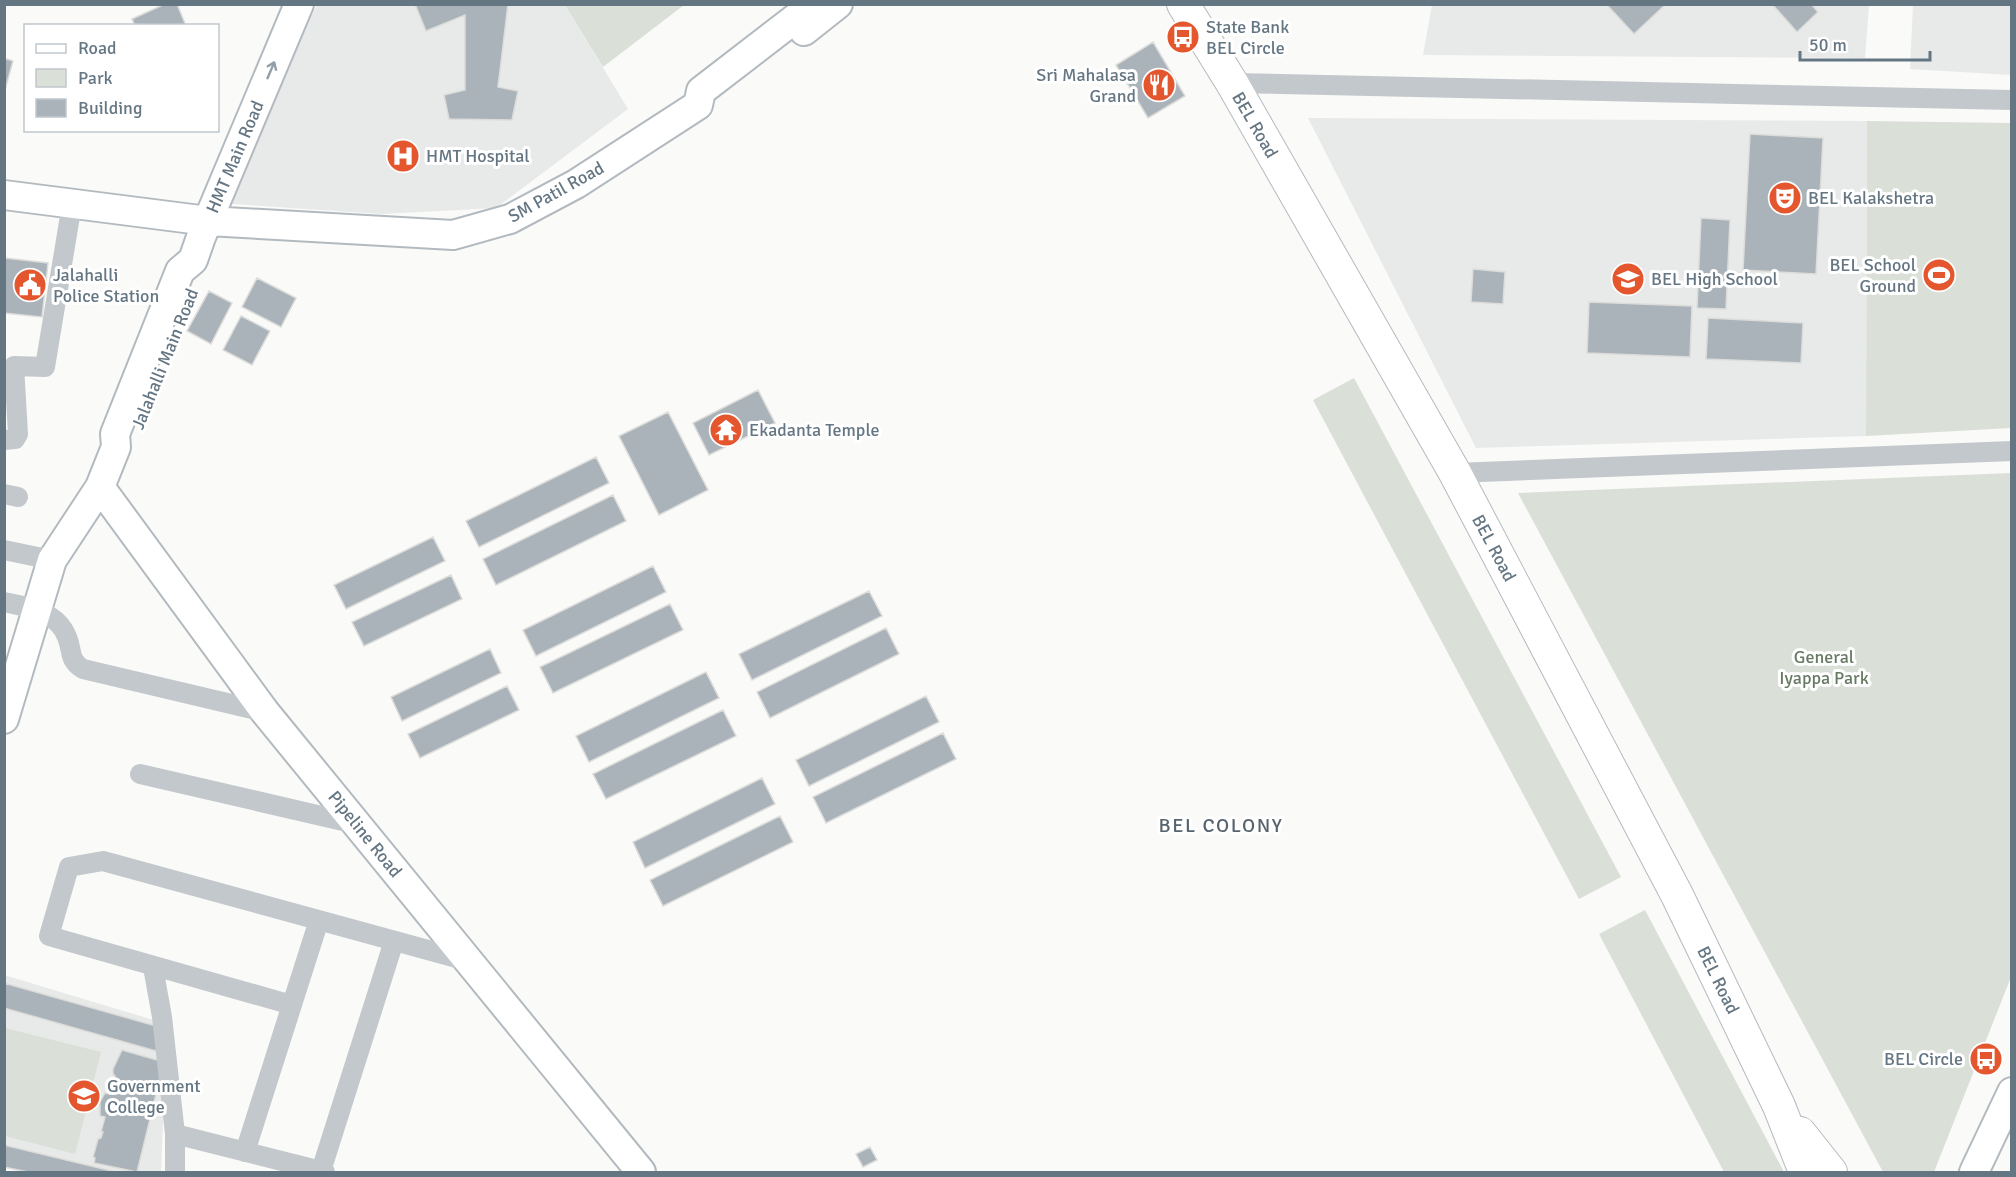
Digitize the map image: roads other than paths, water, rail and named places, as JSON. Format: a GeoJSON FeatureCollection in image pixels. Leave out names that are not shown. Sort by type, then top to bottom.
{"type":"FeatureCollection","features":[{"type":"Feature","properties":{"kind":"main road","name":"BEL Road"},"geometry":{"type":"LineString","coordinates":[[1183,4],[1232,83],[1455,473],[1677,894],[1779,1106],[1805,1173]]}},
{"type":"Feature","properties":{"kind":"main road","name":"BEL Road"},"geometry":{"type":"LineString","coordinates":[[1779,1106],[1831,1173]]}},
{"type":"Feature","properties":{"kind":"street","name":"HMT Main Road"},"geometry":{"type":"LineString","coordinates":[[4,195],[208,221],[299,4]]}},
{"type":"Feature","properties":{"kind":"street","name":"SM Patil Road"},"geometry":{"type":"LineString","coordinates":[[208,221],[453,235],[510,219],[576,184],[698,105],[701,91],[814,4]]}},
{"type":"Feature","properties":{"kind":"street"},"geometry":{"type":"LineString","coordinates":[[698,105],[710,104],[838,4]]}},
{"type":"Feature","properties":{"kind":"street"},"geometry":{"type":"LineString","coordinates":[[1232,83],[2012,100]]}},
{"type":"Feature","properties":{"kind":"street"},"geometry":{"type":"LineString","coordinates":[[4,440],[15,439],[18,434],[9,361],[45,367],[72,204]]}},
{"type":"Feature","properties":{"kind":"street","name":"Jalahalli Main Road"},"geometry":{"type":"LineString","coordinates":[[6,710],[14,653],[38,609],[52,560],[100,487],[116,447],[115,434],[180,272],[193,260],[208,221]]}},
{"type":"Feature","properties":{"kind":"street"},"geometry":{"type":"LineString","coordinates":[[1455,473],[2012,451]]}},
{"type":"Feature","properties":{"kind":"street","name":"Pipeline Road"},"geometry":{"type":"LineString","coordinates":[[100,487],[265,712],[641,1173]]}},
{"type":"Feature","properties":{"kind":"street"},"geometry":{"type":"LineString","coordinates":[[4,550],[52,560]]}},
{"type":"Feature","properties":{"kind":"street"},"geometry":{"type":"LineString","coordinates":[[4,602],[38,609],[54,618],[67,637],[75,664],[83,669],[265,712]]}},
{"type":"Feature","properties":{"kind":"street"},"geometry":{"type":"LineString","coordinates":[[140,774],[356,824]]}},
{"type":"Feature","properties":{"kind":"street"},"geometry":{"type":"LineString","coordinates":[[292,1005],[49,936],[69,867],[103,861],[468,961]]}},
{"type":"Feature","properties":{"kind":"street"},"geometry":{"type":"LineString","coordinates":[[245,1152],[319,920]]}},
{"type":"Feature","properties":{"kind":"street"},"geometry":{"type":"LineString","coordinates":[[175,1134],[323,1172],[394,941]]}},
{"type":"Feature","properties":{"kind":"street"},"geometry":{"type":"LineString","coordinates":[[153,967],[162,1017],[175,1134],[175,1173]]}},
{"type":"Feature","properties":{"kind":"street"},"geometry":{"type":"LineString","coordinates":[[1974,1173],[2012,1092]]}},
{"type":"Feature","properties":{"kind":"street"},"geometry":{"type":"LineString","coordinates":[[1992,1173],[2012,1129]]}},
{"type":"Feature","properties":{"kind":"place","name":"State Bank BEL Circle"},"geometry":{"type":"Point","coordinates":[1183,37]}},
{"type":"Feature","properties":{"kind":"place","name":"Sri Mahalasa Grand"},"geometry":{"type":"Point","coordinates":[1159,85]}},
{"type":"Feature","properties":{"kind":"place","name":"HMT Hospital"},"geometry":{"type":"Point","coordinates":[403,156]}},
{"type":"Feature","properties":{"kind":"place","name":"BEL Kalakshetra"},"geometry":{"type":"Point","coordinates":[1785,198]}},
{"type":"Feature","properties":{"kind":"place","name":"BEL School Ground"},"geometry":{"type":"Point","coordinates":[1939,275]}},
{"type":"Feature","properties":{"kind":"place","name":"BEL High School"},"geometry":{"type":"Point","coordinates":[1628,279]}},
{"type":"Feature","properties":{"kind":"place","name":"Jalahalli Police Station"},"geometry":{"type":"Point","coordinates":[30,285]}},
{"type":"Feature","properties":{"kind":"place","name":"Ekadanta Temple"},"geometry":{"type":"Point","coordinates":[726,430]}},
{"type":"Feature","properties":{"kind":"place","name":"BEL Circle"},"geometry":{"type":"Point","coordinates":[1986,1059]}},
{"type":"Feature","properties":{"kind":"place","name":"Government College"},"geometry":{"type":"Point","coordinates":[84,1096]}},
{"type":"Feature","properties":{"kind":"district","name":"BEL COLONY"},"geometry":{"type":"Point","coordinates":[1221,825]}},
{"type":"Feature","properties":{"kind":"park label","name":"General Iyappa Park"},"geometry":{"type":"Point","coordinates":[1824,667]}}]}
